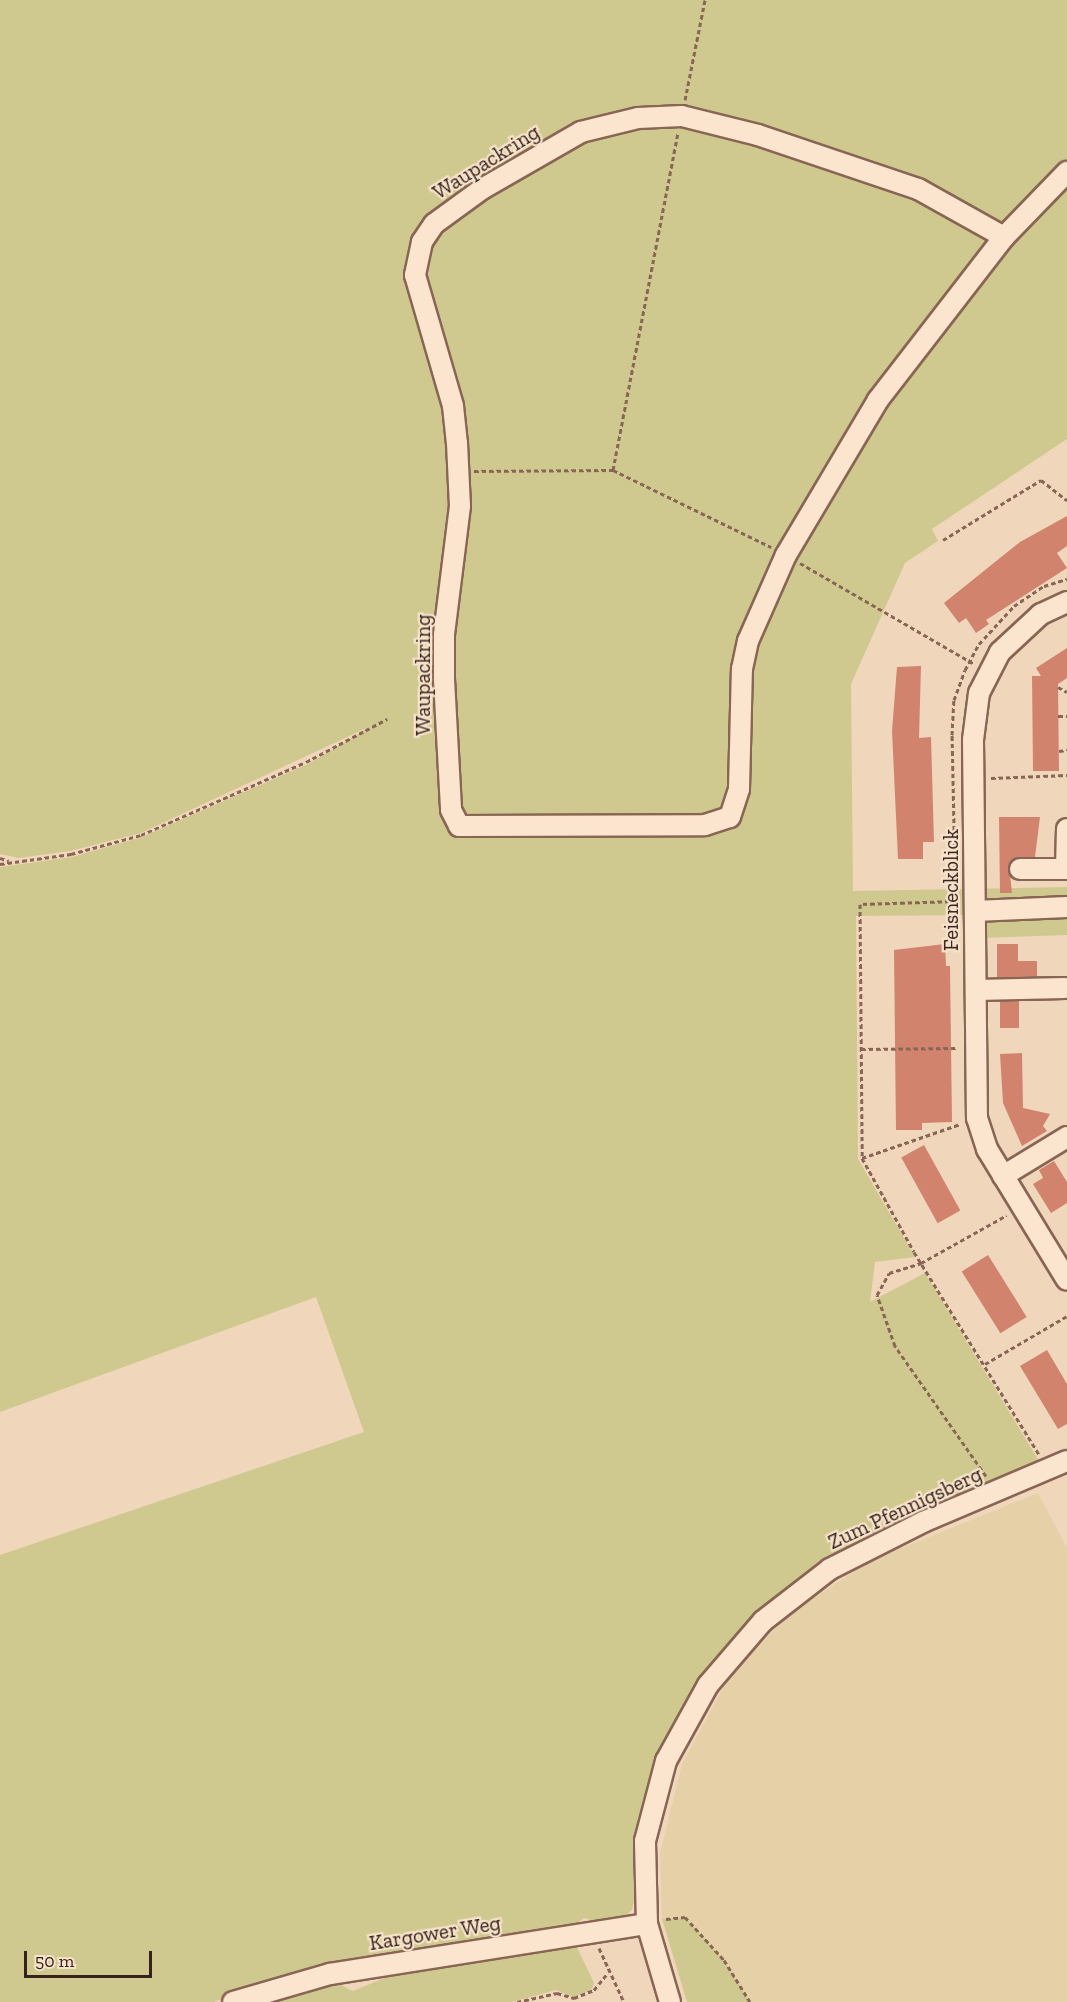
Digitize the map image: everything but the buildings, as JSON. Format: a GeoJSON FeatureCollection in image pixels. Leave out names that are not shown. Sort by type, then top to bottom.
{"type":"FeatureCollection","features":[{"type":"Feature","properties":{"kind":"street","name":"Waupackring"},"geometry":{"type":"LineString","coordinates":[[1004,237],[918,189],[758,135],[682,116],[639,118],[581,132],[450,210],[422,242],[415,275],[418,293],[453,406],[459,471],[444,679],[451,810],[459,826],[469,829],[705,825],[730,817],[739,789],[742,669],[748,641],[786,555],[878,400],[1004,237],[1067,172]]}},
{"type":"Feature","properties":{"kind":"street","name":"Feisneckblick"},"geometry":{"type":"LineString","coordinates":[[1067,602],[1018,632],[988,671],[975,716],[967,906],[976,990],[977,1118],[987,1149],[1067,1280]]}},
{"type":"Feature","properties":{"kind":"street"},"geometry":{"type":"LineString","coordinates":[[1020,869],[1067,869],[1067,829]]}},
{"type":"Feature","properties":{"kind":"street"},"geometry":{"type":"LineString","coordinates":[[967,906],[1067,907]]}},
{"type":"Feature","properties":{"kind":"street"},"geometry":{"type":"LineString","coordinates":[[976,990],[1065,988]]}},
{"type":"Feature","properties":{"kind":"street"},"geometry":{"type":"LineString","coordinates":[[1003,1176],[1067,1137]]}},
{"type":"Feature","properties":{"kind":"street","name":"Zum Pfennigsberg"},"geometry":{"type":"LineString","coordinates":[[670,2002],[645,1841],[657,1789],[682,1728],[733,1653],[796,1593],[868,1547],[1067,1461]]}},
{"type":"Feature","properties":{"kind":"street","name":"Kargower Weg"},"geometry":{"type":"LineString","coordinates":[[233,2002],[330,1974],[658,1924]]}},
{"type":"Feature","properties":{"kind":"path"},"geometry":{"type":"LineString","coordinates":[[613,470],[705,0]]}},
{"type":"Feature","properties":{"kind":"path"},"geometry":{"type":"LineString","coordinates":[[459,471],[613,470],[786,555],[969,662]]}},
{"type":"Feature","properties":{"kind":"path"},"geometry":{"type":"LineString","coordinates":[[943,540],[1041,480],[1067,500]]}},
{"type":"Feature","properties":{"kind":"path"},"geometry":{"type":"LineString","coordinates":[[1058,687],[1067,692]]}},
{"type":"Feature","properties":{"kind":"path"},"geometry":{"type":"LineString","coordinates":[[1058,716],[1067,716]]}},
{"type":"Feature","properties":{"kind":"path"},"geometry":{"type":"LineString","coordinates":[[0,864],[71,854],[141,835],[306,762],[387,719]]}},
{"type":"Feature","properties":{"kind":"path"},"geometry":{"type":"LineString","coordinates":[[1059,750],[1067,750]]}},
{"type":"Feature","properties":{"kind":"path"},"geometry":{"type":"LineString","coordinates":[[974,779],[1067,775]]}},
{"type":"Feature","properties":{"kind":"path"},"geometry":{"type":"LineString","coordinates":[[0,858],[11,861]]}},
{"type":"Feature","properties":{"kind":"path"},"geometry":{"type":"LineString","coordinates":[[967,906],[860,904],[862,1158],[921,1263],[1041,1457]]}},
{"type":"Feature","properties":{"kind":"path"},"geometry":{"type":"LineString","coordinates":[[861,1049],[976,1047]]}},
{"type":"Feature","properties":{"kind":"path"},"geometry":{"type":"LineString","coordinates":[[862,1158],[977,1118]]}},
{"type":"Feature","properties":{"kind":"path"},"geometry":{"type":"LineString","coordinates":[[986,1476],[885,1327],[877,1295],[889,1273],[921,1263],[1022,1206]]}},
{"type":"Feature","properties":{"kind":"path"},"geometry":{"type":"LineString","coordinates":[[985,1364],[1067,1316]]}},
{"type":"Feature","properties":{"kind":"path"},"geometry":{"type":"LineString","coordinates":[[662,1909],[658,1924],[685,1917],[724,1960],[750,2002]]}},
{"type":"Feature","properties":{"kind":"path"},"geometry":{"type":"LineString","coordinates":[[600,1954],[607,1974],[624,2002]]}},
{"type":"Feature","properties":{"kind":"path"},"geometry":{"type":"LineString","coordinates":[[517,2002],[557,1993],[574,1998],[594,1990],[607,1974]]}},
{"type":"Feature","properties":{"kind":"shaded area"},"geometry":{"type":"Polygon","coordinates":[[[0,0],[1067,0],[1067,439],[932,529],[938,541],[905,563],[851,684],[853,891],[1067,887],[1067,935],[982,938],[981,915],[856,916],[858,1159],[915,1257],[875,1262],[870,1302],[925,1273],[1039,1461],[825,1562],[791,1585],[727,1646],[694,1691],[658,1758],[635,1841],[632,1910],[620,1920],[599,1922],[584,1918],[574,1926],[244,1990],[214,2002],[0,2002],[0,1555],[364,1432],[316,1297],[0,1412],[0,867],[72,857],[142,837],[308,764],[373,725],[141,833],[70,851],[19,858],[0,854],[0,0]]]}},
{"type":"Feature","properties":{"kind":"shaded area"},"geometry":{"type":"Polygon","coordinates":[[[1038,1493],[1067,1548],[1067,2002],[750,2002],[724,1960],[685,1917],[662,1919],[660,1854],[682,1764],[728,1679],[790,1613],[872,1560],[1038,1493]]]}},
{"type":"Feature","properties":{"kind":"shaded area"},"geometry":{"type":"Polygon","coordinates":[[[685,1917],[724,1960],[750,2002],[687,2002],[662,1919],[685,1917]]]}},
{"type":"Feature","properties":{"kind":"shaded area"},"geometry":{"type":"Polygon","coordinates":[[[574,1941],[594,1983],[592,1989],[573,1997],[556,1990],[512,2002],[254,2002],[335,1982],[353,1991],[401,1971],[574,1941]]]}}]}
